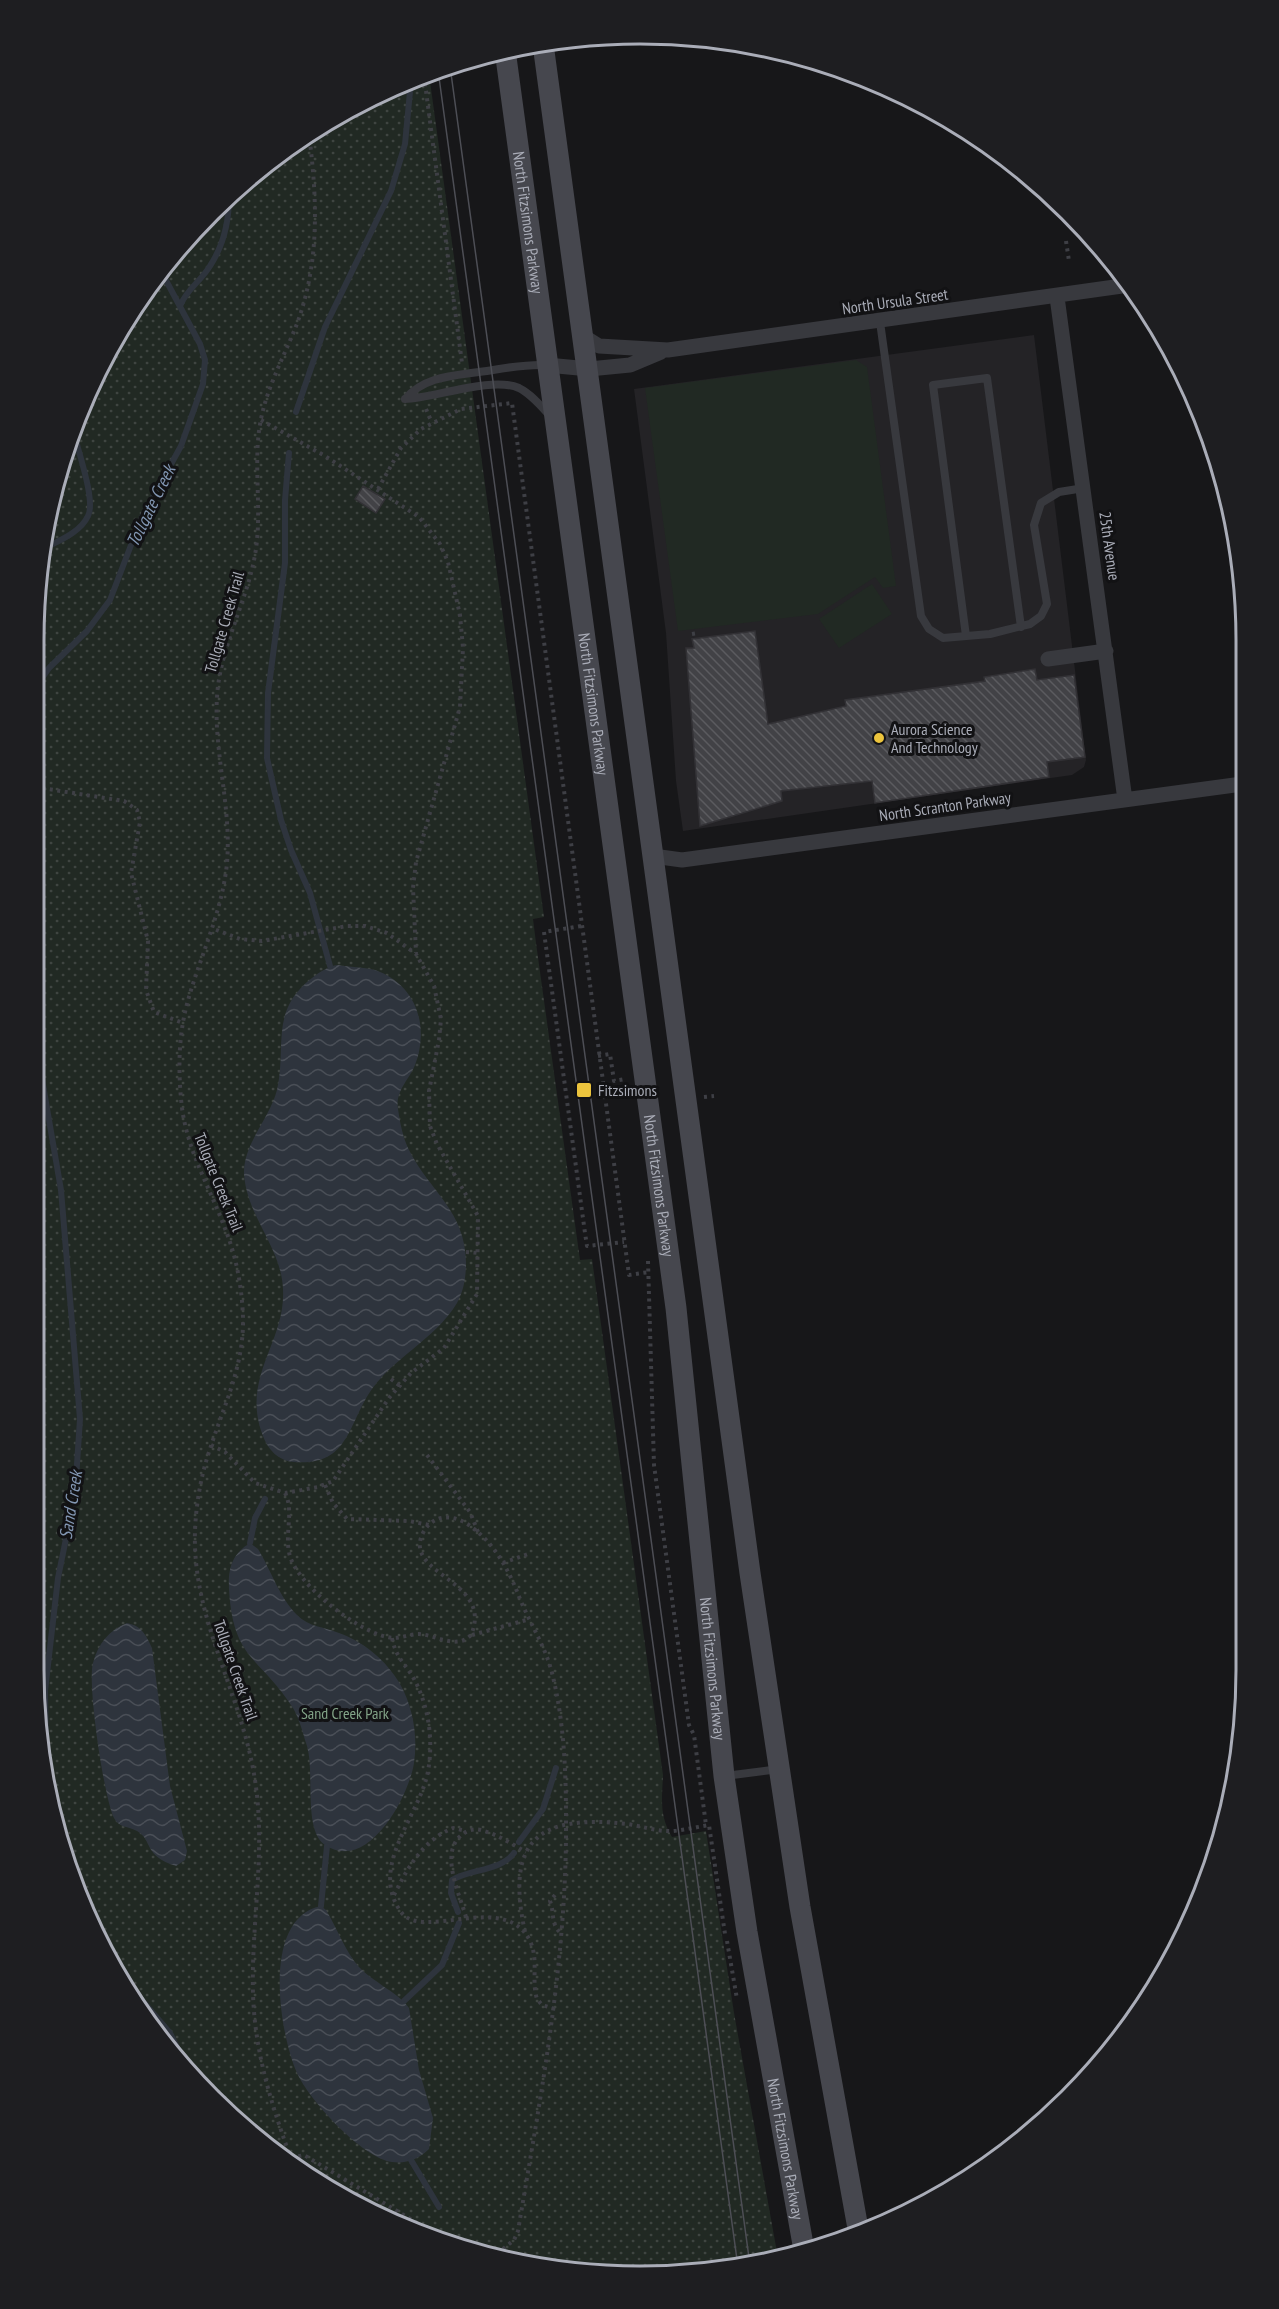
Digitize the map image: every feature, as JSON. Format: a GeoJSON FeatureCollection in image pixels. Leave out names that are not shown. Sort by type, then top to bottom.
{"type":"FeatureCollection","features":[{"type":"Feature","properties":{"kind":"main road"},"geometry":{"type":"LineString","coordinates":[[544,52],[589,369],[748,1561],[800,1907],[857,2224]]}},
{"type":"Feature","properties":{"kind":"main road","name":"North Fitzsimons Parkway"},"geometry":{"type":"LineString","coordinates":[[506,59],[676,1308],[724,1776],[747,1932],[803,2242]]}},
{"type":"Feature","properties":{"kind":"street","name":"North Ursula Street"},"geometry":{"type":"LineString","coordinates":[[583,336],[599,346],[664,350],[880,322],[1119,287]]}},
{"type":"Feature","properties":{"kind":"street","name":"25th Avenue"},"geometry":{"type":"LineString","coordinates":[[1057,297],[1125,800]]}},
{"type":"Feature","properties":{"kind":"street","name":"North Ursula Street"},"geometry":{"type":"LineString","coordinates":[[547,365],[589,369],[630,365],[664,350]]}},
{"type":"Feature","properties":{"kind":"street"},"geometry":{"type":"LineString","coordinates":[[1048,659],[1106,651]]}},
{"type":"Feature","properties":{"kind":"street","name":"North Scranton Parkway"},"geometry":{"type":"LineString","coordinates":[[653,856],[682,860],[1236,785]]}},
{"type":"Feature","properties":{"kind":"lane"},"geometry":{"type":"LineString","coordinates":[[880,322],[921,616],[929,629],[944,638],[990,634],[1030,624],[1041,616],[1047,604],[1034,525],[1041,503],[1059,492],[1084,488]]}},
{"type":"Feature","properties":{"kind":"lane"},"geometry":{"type":"LineString","coordinates":[[547,365],[521,364],[436,379],[416,387],[405,399],[466,389],[512,386],[527,393],[555,422]]}},
{"type":"Feature","properties":{"kind":"lane"},"geometry":{"type":"LineString","coordinates":[[966,636],[933,385],[987,378],[1021,627]]}},
{"type":"Feature","properties":{"kind":"lane"},"geometry":{"type":"LineString","coordinates":[[724,1776],[779,1769]]}},
{"type":"Feature","properties":{"kind":"path"},"geometry":{"type":"LineString","coordinates":[[425,84],[463,367]]}},
{"type":"Feature","properties":{"kind":"path","name":"Tollgate Creek Trail"},"geometry":{"type":"LineString","coordinates":[[288,2150],[266,2087],[257,2039],[253,1970],[261,1861],[254,1773],[241,1719],[205,1618],[197,1574],[197,1508],[211,1444],[228,1404],[238,1369],[243,1311],[238,1269],[231,1244],[188,1141],[180,1082],[183,1023],[190,994],[214,929],[224,890],[228,848],[227,805],[217,730],[218,688],[227,641],[255,555],[257,456],[261,420],[268,394],[300,314],[313,265],[317,212],[310,143]]}},
{"type":"Feature","properties":{"kind":"path"},"geometry":{"type":"LineString","coordinates":[[1066,241],[1069,261]]}},
{"type":"Feature","properties":{"kind":"path"},"geometry":{"type":"LineString","coordinates":[[378,489],[401,448],[421,429],[461,409],[512,403],[629,1275],[649,1272]]}},
{"type":"Feature","properties":{"kind":"path"},"geometry":{"type":"LineString","coordinates":[[261,420],[378,489],[419,517],[440,544],[455,585],[463,648],[457,718],[416,862],[413,888],[416,954]]}},
{"type":"Feature","properties":{"kind":"path"},"geometry":{"type":"LineString","coordinates":[[692,634],[698,633]]}},
{"type":"Feature","properties":{"kind":"path"},"geometry":{"type":"LineString","coordinates":[[44,788],[124,801],[137,810],[140,822],[131,873],[148,940],[147,999],[154,1012],[183,1023]]}},
{"type":"Feature","properties":{"kind":"path"},"geometry":{"type":"LineString","coordinates":[[211,1444],[225,1452],[255,1484],[285,1493],[325,1485],[340,1473],[411,1372],[444,1348],[477,1294],[478,1252],[478,1216],[437,1144],[430,1126],[428,1103],[440,1040],[441,1019],[434,986],[416,954],[397,938],[360,925],[332,928],[276,940],[251,941],[214,929]]}},
{"type":"Feature","properties":{"kind":"path"},"geometry":{"type":"LineString","coordinates":[[581,927],[544,932],[586,1246],[624,1242]]}},
{"type":"Feature","properties":{"kind":"path"},"geometry":{"type":"LineString","coordinates":[[598,1056],[610,1054],[614,1081],[628,1079]]}},
{"type":"Feature","properties":{"kind":"path"},"geometry":{"type":"LineString","coordinates":[[466,1252],[478,1252]]}},
{"type":"Feature","properties":{"kind":"path"},"geometry":{"type":"LineString","coordinates":[[555,2009],[542,2005],[537,1999],[534,1953],[525,1932],[520,1892],[526,1852],[530,1843],[540,1834],[566,1824],[618,1824],[672,1831],[707,1825],[694,1736],[689,1725],[654,1465],[648,1258]]}},
{"type":"Feature","properties":{"kind":"path"},"geometry":{"type":"LineString","coordinates":[[391,1379],[400,1386]]}},
{"type":"Feature","properties":{"kind":"path"},"geometry":{"type":"LineString","coordinates":[[427,1455],[470,1512],[478,1532]]}},
{"type":"Feature","properties":{"kind":"path"},"geometry":{"type":"LineString","coordinates":[[325,1485],[333,1503],[347,1519],[409,1521],[429,1525]]}},
{"type":"Feature","properties":{"kind":"path"},"geometry":{"type":"LineString","coordinates":[[285,1493],[288,1503],[288,1550],[297,1572],[313,1589],[359,1625],[392,1638],[427,1635],[457,1642],[471,1635],[530,1619]]}},
{"type":"Feature","properties":{"kind":"path"},"geometry":{"type":"LineString","coordinates":[[471,1635],[476,1620],[470,1602],[460,1586],[428,1565],[421,1555],[421,1540],[429,1525],[438,1518],[448,1517],[464,1522],[494,1548],[503,1563],[543,1645],[556,1689],[562,1732],[566,1824],[563,1935],[555,2009],[518,2231],[514,2240],[503,2249]]}},
{"type":"Feature","properties":{"kind":"path"},"geometry":{"type":"LineString","coordinates":[[503,1563],[531,1553]]}},
{"type":"Feature","properties":{"kind":"path"},"geometry":{"type":"LineString","coordinates":[[392,1638],[396,1655],[411,1674],[421,1696],[429,1727],[430,1756],[420,1800],[392,1861],[390,1874],[394,1895],[402,1913],[419,1924],[466,1917],[498,1920],[525,1932]]}},
{"type":"Feature","properties":{"kind":"path"},"geometry":{"type":"LineString","coordinates":[[394,1895],[409,1866],[427,1844],[453,1828],[467,1832]]}},
{"type":"Feature","properties":{"kind":"path"},"geometry":{"type":"LineString","coordinates":[[466,1917],[452,1866],[453,1845],[457,1838],[473,1829],[484,1831],[526,1852]]}},
{"type":"Feature","properties":{"kind":"path"},"geometry":{"type":"LineString","coordinates":[[555,1895],[550,1901],[551,1912],[555,1929],[563,1935]]}},
{"type":"Feature","properties":{"kind":"path"},"geometry":{"type":"LineString","coordinates":[[297,2157],[304,2155],[414,2221]]}},
{"type":"Feature","properties":{"kind":"shaded area"},"geometry":{"type":"Polygon","coordinates":[[[1034,335],[1086,760],[1084,767],[1072,775],[683,831],[676,781],[666,633],[634,389],[1034,335]]]}},
{"type":"Feature","properties":{"kind":"green space","name":"Sand Creek Park"},"geometry":{"type":"Polygon","coordinates":[[[430,82],[544,917],[533,919],[536,943],[580,1260],[592,1259],[663,1775],[663,1814],[672,1837],[706,1831],[734,2013],[776,2249],[717,2260],[640,2266],[562,2260],[523,2254],[448,2234],[376,2204],[308,2165],[247,2118],[191,2062],[144,2001],[105,1933],[75,1861],[55,1786],[45,1708],[44,1670],[44,640],[45,601],[55,523],[75,448],[105,376],[144,308],[191,247],[247,191],[308,144],[376,105],[430,82]]]}},
{"type":"Feature","properties":{"kind":"green space"},"geometry":{"type":"Polygon","coordinates":[[[856,360],[867,367],[896,586],[883,588],[875,577],[818,614],[678,631],[645,388],[856,360]]]}},
{"type":"Feature","properties":{"kind":"green space"},"geometry":{"type":"Polygon","coordinates":[[[872,584],[892,614],[839,648],[819,619],[872,584]]]}},
{"type":"Feature","properties":{"kind":"water"},"geometry":{"type":"Polygon","coordinates":[[[338,965],[375,970],[389,977],[401,985],[416,1008],[420,1021],[419,1050],[415,1065],[399,1097],[400,1120],[403,1135],[417,1165],[445,1202],[460,1228],[464,1244],[466,1273],[457,1303],[448,1316],[377,1382],[343,1443],[335,1452],[311,1462],[294,1462],[279,1457],[271,1450],[263,1436],[257,1415],[260,1378],[278,1326],[283,1289],[281,1273],[271,1245],[246,1190],[244,1174],[248,1152],[277,1090],[282,1030],[290,1003],[299,990],[312,978],[327,968],[338,965]]]}},
{"type":"Feature","properties":{"kind":"water"},"geometry":{"type":"Polygon","coordinates":[[[250,1543],[258,1549],[280,1592],[297,1615],[312,1624],[348,1637],[374,1653],[394,1675],[408,1702],[415,1742],[411,1777],[395,1811],[384,1827],[371,1840],[356,1849],[341,1851],[325,1845],[318,1838],[312,1814],[309,1758],[298,1717],[281,1691],[242,1645],[236,1631],[229,1589],[229,1574],[235,1557],[250,1543]]]}},
{"type":"Feature","properties":{"kind":"water"},"geometry":{"type":"Polygon","coordinates":[[[127,1623],[143,1632],[152,1648],[170,1786],[187,1851],[185,1860],[176,1866],[158,1858],[137,1831],[116,1821],[106,1788],[94,1716],[93,1663],[105,1639],[127,1623]]]}},
{"type":"Feature","properties":{"kind":"water"},"geometry":{"type":"Polygon","coordinates":[[[321,1906],[326,1910],[345,1947],[359,1967],[409,2008],[419,2070],[433,2118],[429,2149],[412,2160],[392,2162],[380,2158],[352,2139],[313,2098],[297,2073],[290,2055],[281,2005],[282,1953],[289,1931],[302,1915],[321,1906]]]}},
{"type":"Feature","properties":{"kind":"building"},"geometry":{"type":"Polygon","coordinates":[[[363,486],[385,499],[376,513],[355,499],[363,486]]]}},
{"type":"Feature","properties":{"kind":"building"},"geometry":{"type":"Polygon","coordinates":[[[755,631],[768,724],[846,706],[845,700],[985,681],[984,677],[1035,669],[1037,680],[1074,675],[1085,757],[1047,762],[1049,777],[875,803],[872,781],[781,791],[782,801],[700,826],[686,648],[694,648],[692,639],[755,631]]]}},
{"type":"Feature","properties":{"kind":"waterway"},"geometry":{"type":"LineString","coordinates":[[296,412],[325,327],[391,191],[405,144],[410,89]]}},
{"type":"Feature","properties":{"kind":"waterway","name":"Tollgate Creek"},"geometry":{"type":"LineString","coordinates":[[181,304],[215,258],[222,242],[228,208]]}},
{"type":"Feature","properties":{"kind":"waterway","name":"Tollgate Creek"},"geometry":{"type":"LineString","coordinates":[[44,675],[87,631],[110,600],[141,519],[181,446],[203,384],[205,360],[200,344],[165,279]]}},
{"type":"Feature","properties":{"kind":"waterway","name":"Tollgate Creek"},"geometry":{"type":"LineString","coordinates":[[52,545],[80,527],[90,509],[88,488],[77,444]]}},
{"type":"Feature","properties":{"kind":"waterway"},"geometry":{"type":"LineString","coordinates":[[289,453],[285,500],[285,563],[268,693],[267,758],[281,820],[310,893],[330,966]]}},
{"type":"Feature","properties":{"kind":"waterway","name":"Sand Creek"},"geometry":{"type":"LineString","coordinates":[[44,1091],[61,1190],[80,1419],[75,1494],[58,1578],[45,1691],[45,1711]]}},
{"type":"Feature","properties":{"kind":"waterway"},"geometry":{"type":"LineString","coordinates":[[250,1543],[255,1518],[265,1499]]}},
{"type":"Feature","properties":{"kind":"waterway"},"geometry":{"type":"LineString","coordinates":[[519,1842],[543,1809],[556,1768]]}},
{"type":"Feature","properties":{"kind":"waterway"},"geometry":{"type":"LineString","coordinates":[[321,1906],[327,1846]]}},
{"type":"Feature","properties":{"kind":"waterway"},"geometry":{"type":"LineString","coordinates":[[458,1912],[451,1893],[452,1880],[493,1867],[514,1853]]}},
{"type":"Feature","properties":{"kind":"waterway"},"geometry":{"type":"LineString","coordinates":[[404,2001],[442,1965],[459,1923]]}},
{"type":"Feature","properties":{"kind":"waterway","name":"Sand Creek"},"geometry":{"type":"LineString","coordinates":[[153,2013],[173,2040]]}},
{"type":"Feature","properties":{"kind":"waterway"},"geometry":{"type":"LineString","coordinates":[[411,2160],[439,2207]]}},
{"type":"Feature","properties":{"kind":"tram line"},"geometry":{"type":"LineString","coordinates":[[451,74],[749,2255]]}},
{"type":"Feature","properties":{"kind":"tram line"},"geometry":{"type":"LineString","coordinates":[[439,78],[737,2257]]}},
{"type":"Feature","properties":{"kind":"place","name":"Aurora Science And Technology"},"geometry":{"type":"Point","coordinates":[879,738]}},
{"type":"Feature","properties":{"kind":"place","name":"Fitzsimons"},"geometry":{"type":"Point","coordinates":[584,1090]}}]}
